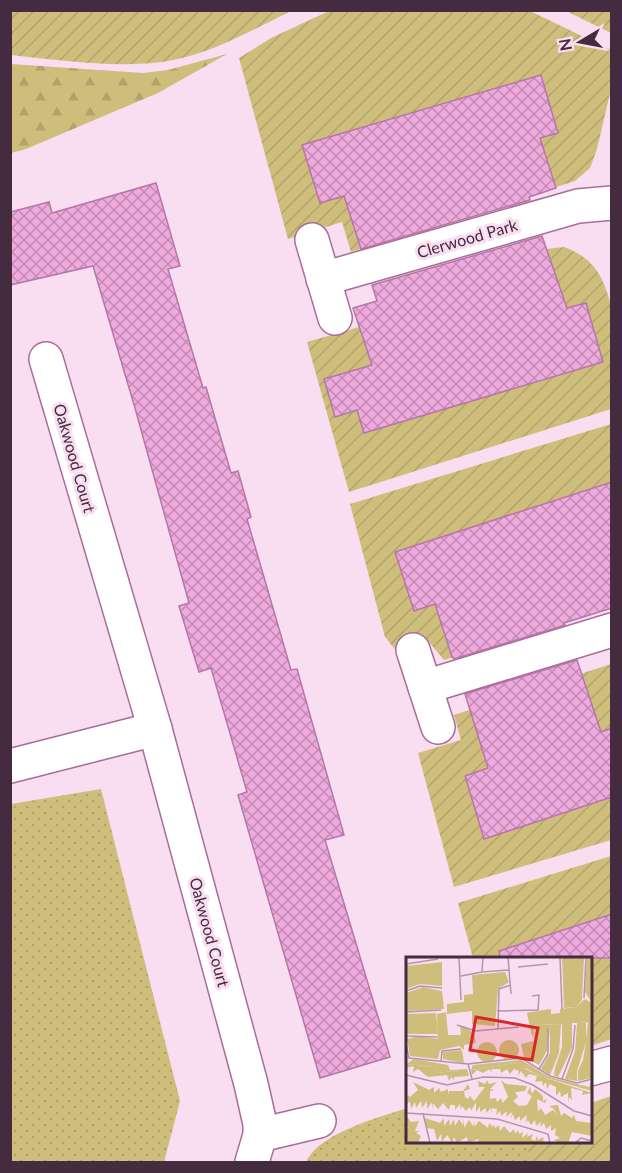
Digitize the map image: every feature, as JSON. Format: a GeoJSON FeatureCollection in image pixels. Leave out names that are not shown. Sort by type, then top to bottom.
{"type":"FeatureCollection","features":[{"type":"Feature","properties":{"kind":"street","name":"Clerwood Park"},"geometry":{"type":"LineString","coordinates":[[323,279],[578,206],[612,203]]}},
{"type":"Feature","properties":{"kind":"street"},"geometry":{"type":"LineString","coordinates":[[312,240],[334,318]]}},
{"type":"Feature","properties":{"kind":"street","name":"Oakwood Court"},"geometry":{"type":"LineString","coordinates":[[46,359],[155,729],[251,1084],[256,1149],[319,1121]]}},
{"type":"Feature","properties":{"kind":"street"},"geometry":{"type":"LineString","coordinates":[[425,687],[612,630]]}},
{"type":"Feature","properties":{"kind":"street"},"geometry":{"type":"LineString","coordinates":[[413,650],[438,727]]}},
{"type":"Feature","properties":{"kind":"street"},"geometry":{"type":"LineString","coordinates":[[10,766],[155,729]]}},
{"type":"Feature","properties":{"kind":"street"},"geometry":{"type":"LineString","coordinates":[[592,1070],[612,1063]]}},
{"type":"Feature","properties":{"kind":"green space"},"geometry":{"type":"Polygon","coordinates":[[[11,10],[291,11],[200,53],[168,61],[130,64],[89,63],[11,55],[11,10]]]}},
{"type":"Feature","properties":{"kind":"green space"},"geometry":{"type":"Polygon","coordinates":[[[329,11],[530,11],[611,50],[611,89],[597,149],[590,168],[575,181],[351,252],[342,222],[288,239],[239,58],[271,38],[329,11]]]}},
{"type":"Feature","properties":{"kind":"green space"},"geometry":{"type":"Polygon","coordinates":[[[566,11],[611,11],[611,33],[566,11]]]}},
{"type":"Feature","properties":{"kind":"green space"},"geometry":{"type":"Polygon","coordinates":[[[227,54],[158,93],[26,149],[11,153],[11,64],[143,73],[168,70],[227,54]]]}},
{"type":"Feature","properties":{"kind":"green space"},"geometry":{"type":"Polygon","coordinates":[[[564,247],[583,257],[596,269],[611,305],[611,409],[349,492],[307,342],[359,327],[353,308],[546,249],[564,247]]]}},
{"type":"Feature","properties":{"kind":"green space"},"geometry":{"type":"Polygon","coordinates":[[[611,424],[611,608],[444,660],[424,636],[399,654],[385,637],[350,504],[611,424]]]}},
{"type":"Feature","properties":{"kind":"green space"},"geometry":{"type":"Polygon","coordinates":[[[611,664],[611,840],[454,887],[418,753],[461,740],[454,715],[611,664]]]}},
{"type":"Feature","properties":{"kind":"green space"},"geometry":{"type":"Polygon","coordinates":[[[101,789],[180,1101],[164,1162],[11,1162],[11,804],[101,789]]]}},
{"type":"Feature","properties":{"kind":"green space"},"geometry":{"type":"Polygon","coordinates":[[[611,856],[611,1039],[592,1046],[592,957],[473,957],[458,903],[611,856]]]}},
{"type":"Feature","properties":{"kind":"green space"},"geometry":{"type":"Polygon","coordinates":[[[611,1096],[611,1162],[531,1162],[526,1144],[592,1143],[592,1103],[611,1096]]]}},
{"type":"Feature","properties":{"kind":"green space"},"geometry":{"type":"Polygon","coordinates":[[[406,1108],[406,1143],[526,1143],[531,1162],[306,1162],[323,1143],[366,1122],[406,1108]]]}},
{"type":"Feature","properties":{"kind":"building"},"geometry":{"type":"Polygon","coordinates":[[[541,75],[558,133],[540,138],[556,188],[529,197],[530,200],[361,249],[344,196],[320,203],[302,145],[541,75]]]}},
{"type":"Feature","properties":{"kind":"building"},"geometry":{"type":"Polygon","coordinates":[[[156,183],[180,266],[168,269],[231,473],[238,471],[251,517],[247,519],[291,670],[297,669],[344,835],[325,840],[390,1057],[320,1078],[238,795],[247,792],[211,668],[199,672],[179,606],[189,603],[93,266],[10,285],[10,212],[49,202],[52,213],[156,183]]]}},
{"type":"Feature","properties":{"kind":"building"},"geometry":{"type":"Polygon","coordinates":[[[542,236],[567,308],[586,303],[603,362],[364,433],[357,410],[335,417],[324,379],[372,365],[353,308],[377,301],[372,285],[542,236]]]}},
{"type":"Feature","properties":{"kind":"building"},"geometry":{"type":"Polygon","coordinates":[[[612,482],[612,608],[454,659],[435,604],[414,611],[395,552],[612,482]]]}},
{"type":"Feature","properties":{"kind":"building"},"geometry":{"type":"Polygon","coordinates":[[[577,660],[601,732],[612,728],[612,797],[484,839],[465,776],[488,768],[465,694],[577,660]]]}},
{"type":"Feature","properties":{"kind":"building"},"geometry":{"type":"Polygon","coordinates":[[[612,914],[612,958],[500,957],[499,951],[612,914]]]}}]}
